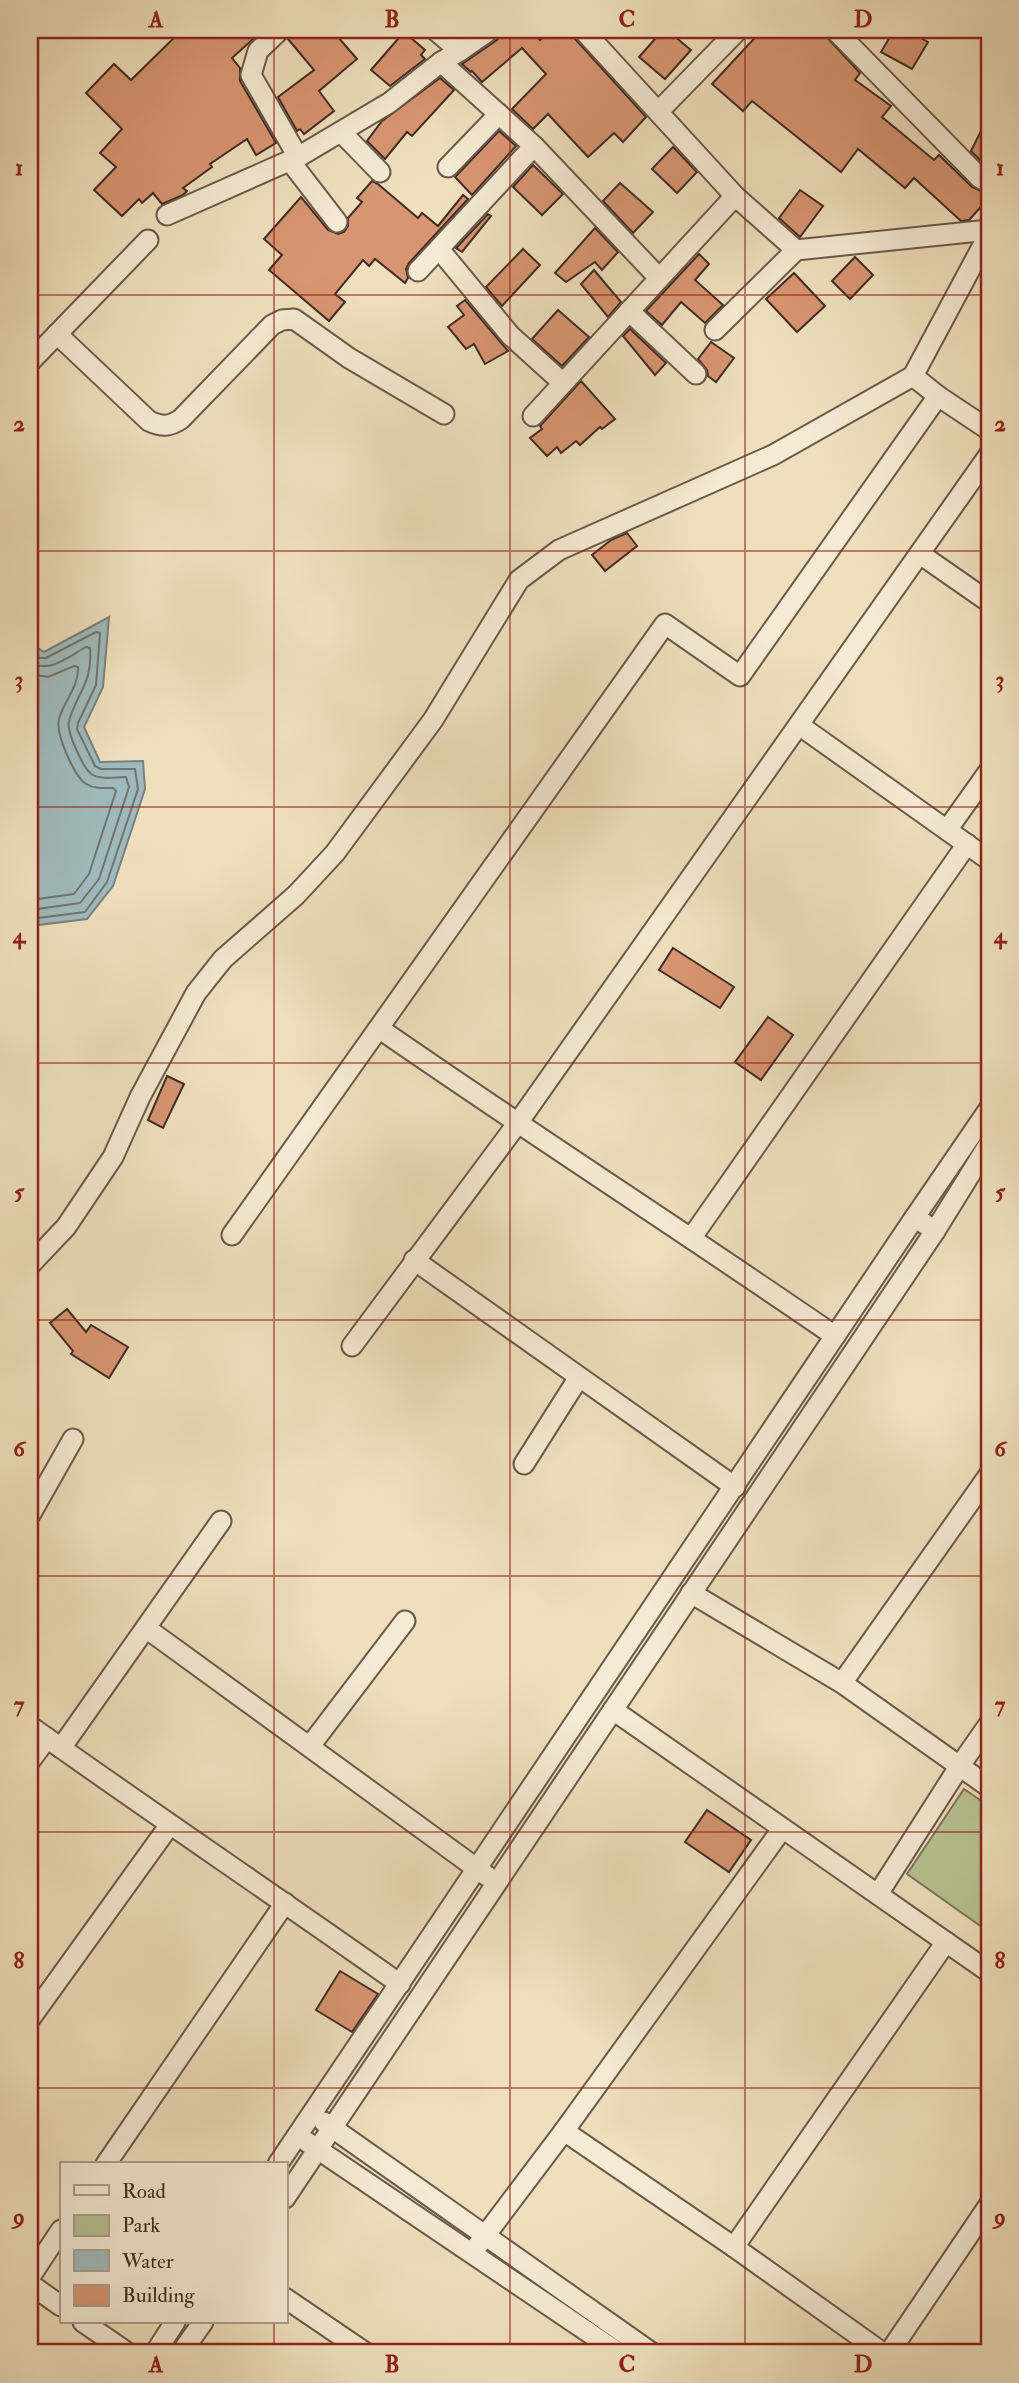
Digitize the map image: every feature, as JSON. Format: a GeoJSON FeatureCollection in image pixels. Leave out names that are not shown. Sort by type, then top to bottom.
{"type":"FeatureCollection","features":[{"type":"Feature","properties":{"kind":"street"},"geometry":{"type":"LineString","coordinates":[[280,30],[258,51],[251,75],[294,159],[337,222]]}},
{"type":"Feature","properties":{"kind":"street"},"geometry":{"type":"LineString","coordinates":[[435,30],[460,51]]}},
{"type":"Feature","properties":{"kind":"street"},"geometry":{"type":"LineString","coordinates":[[167,215],[294,159],[388,103],[440,62],[490,30]]}},
{"type":"Feature","properties":{"kind":"street"},"geometry":{"type":"LineString","coordinates":[[583,30],[735,196],[796,250]]}},
{"type":"Feature","properties":{"kind":"street"},"geometry":{"type":"LineString","coordinates":[[659,111],[738,30]]}},
{"type":"Feature","properties":{"kind":"street"},"geometry":{"type":"LineString","coordinates":[[835,30],[980,178],[989,183]]}},
{"type":"Feature","properties":{"kind":"street"},"geometry":{"type":"LineString","coordinates":[[440,62],[534,146],[659,278]]}},
{"type":"Feature","properties":{"kind":"street"},"geometry":{"type":"LineString","coordinates":[[448,167],[499,114]]}},
{"type":"Feature","properties":{"kind":"street"},"geometry":{"type":"LineString","coordinates":[[341,132],[380,172]]}},
{"type":"Feature","properties":{"kind":"street"},"geometry":{"type":"LineString","coordinates":[[418,271],[534,146]]}},
{"type":"Feature","properties":{"kind":"street"},"geometry":{"type":"LineString","coordinates":[[533,416],[735,196]]}},
{"type":"Feature","properties":{"kind":"street"},"geometry":{"type":"LineString","coordinates":[[715,330],[796,250],[989,232]]}},
{"type":"Feature","properties":{"kind":"street"},"geometry":{"type":"LineString","coordinates":[[30,1265],[66,1227],[113,1157],[140,1097],[196,993],[223,959],[296,895],[335,853],[433,720],[519,580],[559,550],[773,455],[913,376],[989,232]]}},
{"type":"Feature","properties":{"kind":"street"},"geometry":{"type":"LineString","coordinates":[[30,362],[148,240]]}},
{"type":"Feature","properties":{"kind":"street"},"geometry":{"type":"LineString","coordinates":[[439,249],[510,335],[563,383]]}},
{"type":"Feature","properties":{"kind":"street"},"geometry":{"type":"LineString","coordinates":[[629,311],[696,374]]}},
{"type":"Feature","properties":{"kind":"street"},"geometry":{"type":"LineString","coordinates":[[57,334],[149,421],[159,426],[171,426],[181,419],[272,325],[282,320],[294,319],[349,358],[444,414]]}},
{"type":"Feature","properties":{"kind":"street"},"geometry":{"type":"LineString","coordinates":[[913,376],[938,396],[989,429]]}},
{"type":"Feature","properties":{"kind":"street"},"geometry":{"type":"LineString","coordinates":[[232,1235],[665,624],[740,676],[938,396]]}},
{"type":"Feature","properties":{"kind":"street"},"geometry":{"type":"LineString","coordinates":[[352,1346],[517,1124],[989,455]]}},
{"type":"Feature","properties":{"kind":"street"},"geometry":{"type":"LineString","coordinates":[[920,554],[989,602]]}},
{"type":"Feature","properties":{"kind":"street"},"geometry":{"type":"LineString","coordinates":[[799,725],[989,860]]}},
{"type":"Feature","properties":{"kind":"street"},"geometry":{"type":"LineString","coordinates":[[947,830],[989,771]]}},
{"type":"Feature","properties":{"kind":"street"},"geometry":{"type":"LineString","coordinates":[[692,1237],[967,844]]}},
{"type":"Feature","properties":{"kind":"street"},"geometry":{"type":"LineString","coordinates":[[380,1029],[517,1124],[692,1237],[835,1336]]}},
{"type":"Feature","properties":{"kind":"street"},"geometry":{"type":"LineString","coordinates":[[279,2162],[989,1109]]}},
{"type":"Feature","properties":{"kind":"street"},"geometry":{"type":"LineString","coordinates":[[287,2195],[935,1231],[989,1144]]}},
{"type":"Feature","properties":{"kind":"street"},"geometry":{"type":"LineString","coordinates":[[915,1217],[935,1231]]}},
{"type":"Feature","properties":{"kind":"street"},"geometry":{"type":"LineString","coordinates":[[414,1260],[735,1487]]}},
{"type":"Feature","properties":{"kind":"street"},"geometry":{"type":"LineString","coordinates":[[524,1464],[579,1377]]}},
{"type":"Feature","properties":{"kind":"street"},"geometry":{"type":"LineString","coordinates":[[30,1515],[73,1438]]}},
{"type":"Feature","properties":{"kind":"street"},"geometry":{"type":"LineString","coordinates":[[842,1684],[989,1475]]}},
{"type":"Feature","properties":{"kind":"street"},"geometry":{"type":"LineString","coordinates":[[30,1761],[54,1743],[146,1628],[221,1521]]}},
{"type":"Feature","properties":{"kind":"street"},"geometry":{"type":"LineString","coordinates":[[691,1593],[842,1684],[989,1787]]}},
{"type":"Feature","properties":{"kind":"street"},"geometry":{"type":"LineString","coordinates":[[310,1746],[405,1621]]}},
{"type":"Feature","properties":{"kind":"street"},"geometry":{"type":"LineString","coordinates":[[146,1628],[497,1883]]}},
{"type":"Feature","properties":{"kind":"street"},"geometry":{"type":"LineString","coordinates":[[614,1710],[989,1972]]}},
{"type":"Feature","properties":{"kind":"street"},"geometry":{"type":"LineString","coordinates":[[878,1894],[989,1724]]}},
{"type":"Feature","properties":{"kind":"street"},"geometry":{"type":"LineString","coordinates":[[30,1726],[400,1984]]}},
{"type":"Feature","properties":{"kind":"street"},"geometry":{"type":"LineString","coordinates":[[30,2019],[169,1825]]}},
{"type":"Feature","properties":{"kind":"street"},"geometry":{"type":"LineString","coordinates":[[472,2253],[564,2131],[782,1829]]}},
{"type":"Feature","properties":{"kind":"street"},"geometry":{"type":"LineString","coordinates":[[107,2162],[285,1903]]}},
{"type":"Feature","properties":{"kind":"street"},"geometry":{"type":"LineString","coordinates":[[734,2247],[946,1942]]}},
{"type":"Feature","properties":{"kind":"street"},"geometry":{"type":"LineString","coordinates":[[312,2113],[485,2236],[614,2346]]}},
{"type":"Feature","properties":{"kind":"street"},"geometry":{"type":"LineString","coordinates":[[564,2131],[883,2353]]}},
{"type":"Feature","properties":{"kind":"street"},"geometry":{"type":"LineString","coordinates":[[297,2135],[614,2346],[652,2353]]}},
{"type":"Feature","properties":{"kind":"street"},"geometry":{"type":"LineString","coordinates":[[889,2353],[989,2205]]}},
{"type":"Feature","properties":{"kind":"street"},"geometry":{"type":"LineString","coordinates":[[30,2277],[60,2232]]}},
{"type":"Feature","properties":{"kind":"street"},"geometry":{"type":"LineString","coordinates":[[30,2284],[60,2305]]}},
{"type":"Feature","properties":{"kind":"street"},"geometry":{"type":"LineString","coordinates":[[287,2299],[361,2352]]}},
{"type":"Feature","properties":{"kind":"street"},"geometry":{"type":"LineString","coordinates":[[86,2324],[128,2353]]}},
{"type":"Feature","properties":{"kind":"street"},"geometry":{"type":"LineString","coordinates":[[155,2353],[174,2324]]}},
{"type":"Feature","properties":{"kind":"street"},"geometry":{"type":"LineString","coordinates":[[181,2353],[202,2324]]}},
{"type":"Feature","properties":{"kind":"green space"},"geometry":{"type":"Polygon","coordinates":[[[964,1789],[989,1806],[989,1932],[907,1874],[964,1789]]]}},
{"type":"Feature","properties":{"kind":"water"},"geometry":{"type":"Polygon","coordinates":[[[109,617],[103,687],[84,727],[100,762],[143,761],[145,789],[113,886],[87,919],[30,926],[30,643],[44,652],[109,617]]]}},
{"type":"Feature","properties":{"kind":"building"},"geometry":{"type":"Polygon","coordinates":[[[182,30],[263,30],[232,58],[240,68],[240,81],[276,143],[256,155],[247,139],[210,164],[212,167],[183,188],[187,191],[183,195],[162,204],[153,193],[142,203],[139,199],[122,216],[94,190],[116,167],[100,153],[122,129],[86,93],[114,64],[131,80],[182,30]]]}},
{"type":"Feature","properties":{"kind":"building"},"geometry":{"type":"Polygon","coordinates":[[[292,30],[332,30],[357,59],[319,91],[334,111],[304,134],[300,129],[297,131],[278,97],[314,70],[288,39],[292,30]]]}},
{"type":"Feature","properties":{"kind":"building"},"geometry":{"type":"Polygon","coordinates":[[[504,30],[530,30],[540,40],[551,30],[567,30],[646,117],[623,142],[614,133],[588,157],[548,114],[533,129],[512,109],[546,74],[522,48],[482,82],[462,64],[497,40],[504,30]]]}},
{"type":"Feature","properties":{"kind":"building"},"geometry":{"type":"Polygon","coordinates":[[[663,30],[667,30],[691,50],[665,79],[639,57],[663,30]]]}},
{"type":"Feature","properties":{"kind":"building"},"geometry":{"type":"Polygon","coordinates":[[[762,30],[811,30],[819,37],[822,32],[860,73],[855,80],[891,106],[882,117],[934,160],[939,155],[972,187],[989,195],[989,198],[969,220],[961,221],[914,178],[905,188],[858,149],[841,172],[752,101],[743,111],[712,84],[762,30]]]}},
{"type":"Feature","properties":{"kind":"building"},"geometry":{"type":"Polygon","coordinates":[[[894,30],[907,30],[928,42],[912,69],[881,52],[894,30]]]}},
{"type":"Feature","properties":{"kind":"building"},"geometry":{"type":"Polygon","coordinates":[[[404,32],[425,50],[421,55],[425,59],[390,86],[371,70],[404,32]]]}},
{"type":"Feature","properties":{"kind":"building"},"geometry":{"type":"Polygon","coordinates":[[[440,78],[454,90],[412,136],[407,132],[385,159],[367,141],[382,121],[440,78]]]}},
{"type":"Feature","properties":{"kind":"building"},"geometry":{"type":"Polygon","coordinates":[[[989,115],[989,169],[971,151],[989,115]]]}},
{"type":"Feature","properties":{"kind":"building"},"geometry":{"type":"Polygon","coordinates":[[[499,131],[516,146],[472,195],[455,177],[499,131]]]}},
{"type":"Feature","properties":{"kind":"building"},"geometry":{"type":"Polygon","coordinates":[[[673,147],[697,172],[677,193],[652,169],[673,147]]]}},
{"type":"Feature","properties":{"kind":"building"},"geometry":{"type":"Polygon","coordinates":[[[533,165],[563,194],[542,215],[513,187],[533,165]]]}},
{"type":"Feature","properties":{"kind":"building"},"geometry":{"type":"Polygon","coordinates":[[[372,181],[418,218],[422,213],[438,226],[463,195],[468,199],[409,263],[405,283],[375,259],[369,266],[363,260],[335,294],[345,302],[329,321],[269,270],[282,255],[264,239],[301,197],[328,230],[338,234],[344,232],[348,226],[348,218],[362,202],[357,198],[372,181]]]}},
{"type":"Feature","properties":{"kind":"building"},"geometry":{"type":"Polygon","coordinates":[[[620,183],[653,212],[633,233],[603,201],[620,183]]]}},
{"type":"Feature","properties":{"kind":"building"},"geometry":{"type":"Polygon","coordinates":[[[800,190],[823,206],[800,237],[779,218],[800,190]]]}},
{"type":"Feature","properties":{"kind":"building"},"geometry":{"type":"Polygon","coordinates":[[[488,214],[491,216],[462,252],[456,248],[488,214]]]}},
{"type":"Feature","properties":{"kind":"building"},"geometry":{"type":"Polygon","coordinates":[[[595,228],[618,252],[602,270],[595,262],[566,282],[555,273],[595,228]]]}},
{"type":"Feature","properties":{"kind":"building"},"geometry":{"type":"Polygon","coordinates":[[[523,249],[540,265],[502,306],[486,287],[523,249]]]}},
{"type":"Feature","properties":{"kind":"building"},"geometry":{"type":"Polygon","coordinates":[[[699,254],[709,264],[695,280],[723,305],[705,323],[681,302],[662,325],[646,311],[699,254]]]}},
{"type":"Feature","properties":{"kind":"building"},"geometry":{"type":"Polygon","coordinates":[[[855,257],[873,275],[850,299],[832,281],[855,257]]]}},
{"type":"Feature","properties":{"kind":"building"},"geometry":{"type":"Polygon","coordinates":[[[594,270],[621,302],[608,317],[581,284],[594,270]]]}},
{"type":"Feature","properties":{"kind":"building"},"geometry":{"type":"Polygon","coordinates":[[[794,273],[825,306],[797,332],[766,299],[794,273]]]}},
{"type":"Feature","properties":{"kind":"building"},"geometry":{"type":"Polygon","coordinates":[[[465,300],[508,351],[485,364],[474,344],[466,349],[448,327],[464,315],[457,306],[465,300]]]}},
{"type":"Feature","properties":{"kind":"building"},"geometry":{"type":"Polygon","coordinates":[[[558,310],[589,337],[562,366],[532,339],[558,310]]]}},
{"type":"Feature","properties":{"kind":"building"},"geometry":{"type":"Polygon","coordinates":[[[630,329],[666,363],[655,375],[623,336],[630,329]]]}},
{"type":"Feature","properties":{"kind":"building"},"geometry":{"type":"Polygon","coordinates":[[[711,342],[734,358],[716,382],[708,376],[707,370],[698,359],[711,342]]]}},
{"type":"Feature","properties":{"kind":"building"},"geometry":{"type":"Polygon","coordinates":[[[581,381],[615,419],[602,429],[600,427],[580,445],[576,441],[561,453],[557,447],[547,456],[530,438],[542,429],[540,426],[581,381]]]}},
{"type":"Feature","properties":{"kind":"building"},"geometry":{"type":"Polygon","coordinates":[[[627,533],[637,546],[605,571],[592,555],[611,540],[627,533]]]}},
{"type":"Feature","properties":{"kind":"building"},"geometry":{"type":"Polygon","coordinates":[[[673,948],[734,987],[720,1008],[659,970],[673,948]]]}},
{"type":"Feature","properties":{"kind":"building"},"geometry":{"type":"Polygon","coordinates":[[[768,1017],[793,1035],[761,1080],[735,1062],[768,1017]]]}},
{"type":"Feature","properties":{"kind":"building"},"geometry":{"type":"Polygon","coordinates":[[[167,1076],[184,1084],[163,1128],[148,1120],[167,1076]]]}},
{"type":"Feature","properties":{"kind":"building"},"geometry":{"type":"Polygon","coordinates":[[[67,1309],[86,1332],[91,1325],[128,1347],[109,1378],[71,1354],[73,1351],[50,1323],[67,1309]]]}},
{"type":"Feature","properties":{"kind":"building"},"geometry":{"type":"Polygon","coordinates":[[[707,1810],[751,1840],[729,1872],[685,1842],[707,1810]]]}},
{"type":"Feature","properties":{"kind":"building"},"geometry":{"type":"Polygon","coordinates":[[[340,1971],[378,1994],[352,2032],[316,2010],[340,1971]]]}}]}
